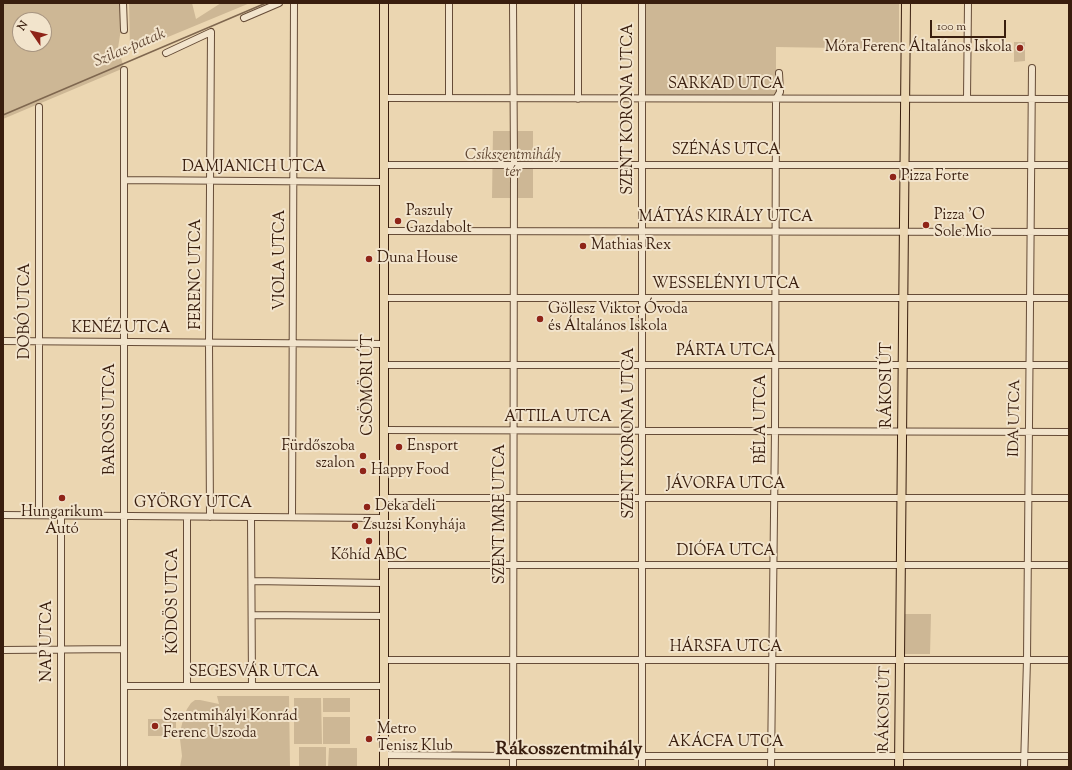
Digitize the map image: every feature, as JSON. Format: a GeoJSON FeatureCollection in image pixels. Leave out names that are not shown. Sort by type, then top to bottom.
{"type":"FeatureCollection","features":[{"type":"Feature","properties":{"kind":"main road","name":"CSÖMÖRI ÚT"},"geometry":{"type":"LineString","coordinates":[[384,3],[384,767]]}},
{"type":"Feature","properties":{"kind":"main road","name":"RÁKOSI ÚT"},"geometry":{"type":"LineString","coordinates":[[899,767],[906,3]]}},
{"type":"Feature","properties":{"kind":"street"},"geometry":{"type":"LineString","coordinates":[[123,3],[124,30]]}},
{"type":"Feature","properties":{"kind":"street"},"geometry":{"type":"LineString","coordinates":[[244,18],[279,3]]}},
{"type":"Feature","properties":{"kind":"street","name":"VIOLA UTCA"},"geometry":{"type":"LineString","coordinates":[[292,517],[294,343],[294,3]]}},
{"type":"Feature","properties":{"kind":"street"},"geometry":{"type":"LineString","coordinates":[[449,3],[449,98]]}},
{"type":"Feature","properties":{"kind":"street"},"geometry":{"type":"LineString","coordinates":[[513,3],[514,164]]}},
{"type":"Feature","properties":{"kind":"street"},"geometry":{"type":"LineString","coordinates":[[578,3],[578,99]]}},
{"type":"Feature","properties":{"kind":"street","name":"SZENT KORONA UTCA"},"geometry":{"type":"LineString","coordinates":[[642,3],[642,767]]}},
{"type":"Feature","properties":{"kind":"street"},"geometry":{"type":"LineString","coordinates":[[967,98],[968,3]]}},
{"type":"Feature","properties":{"kind":"street","name":"FERENC UTCA"},"geometry":{"type":"LineString","coordinates":[[166,52],[211,32],[209,342],[210,517]]}},
{"type":"Feature","properties":{"kind":"street","name":"IDA UTCA"},"geometry":{"type":"LineString","coordinates":[[1024,767],[1027,660],[1032,68]]}},
{"type":"Feature","properties":{"kind":"street","name":"BAROSS UTCA"},"geometry":{"type":"LineString","coordinates":[[124,70],[124,767]]}},
{"type":"Feature","properties":{"kind":"street","name":"BÉLA UTCA"},"geometry":{"type":"LineString","coordinates":[[771,767],[775,431],[775,164],[776,99],[780,92],[779,73]]}},
{"type":"Feature","properties":{"kind":"street","name":"SARKAD UTCA"},"geometry":{"type":"LineString","coordinates":[[384,98],[1069,99]]}},
{"type":"Feature","properties":{"kind":"street","name":"DOBÓ UTCA"},"geometry":{"type":"LineString","coordinates":[[39,106],[39,515]]}},
{"type":"Feature","properties":{"kind":"street","name":"SZENT IMRE UTCA"},"geometry":{"type":"LineString","coordinates":[[513,767],[514,164]]}},
{"type":"Feature","properties":{"kind":"street","name":"SZÉNÁS UTCA"},"geometry":{"type":"LineString","coordinates":[[383,165],[1069,165]]}},
{"type":"Feature","properties":{"kind":"street","name":"DAMJANICH UTCA"},"geometry":{"type":"LineString","coordinates":[[124,180],[383,182]]}},
{"type":"Feature","properties":{"kind":"street","name":"MÁTYÁS KIRÁLY UTCA"},"geometry":{"type":"LineString","coordinates":[[383,231],[1069,232]]}},
{"type":"Feature","properties":{"kind":"street","name":"WESSELÉNYI UTCA"},"geometry":{"type":"LineString","coordinates":[[383,298],[1069,298]]}},
{"type":"Feature","properties":{"kind":"street","name":"KENÉZ UTCA"},"geometry":{"type":"LineString","coordinates":[[3,341],[383,344]]}},
{"type":"Feature","properties":{"kind":"street","name":"PÁRTA UTCA"},"geometry":{"type":"LineString","coordinates":[[383,365],[1069,364]]}},
{"type":"Feature","properties":{"kind":"street","name":"ATTILA UTCA"},"geometry":{"type":"LineString","coordinates":[[383,430],[1069,432]]}},
{"type":"Feature","properties":{"kind":"street","name":"JÁVORFA UTCA"},"geometry":{"type":"LineString","coordinates":[[383,498],[1069,498]]}},
{"type":"Feature","properties":{"kind":"street","name":"GYÖRGY UTCA"},"geometry":{"type":"LineString","coordinates":[[3,515],[383,518]]}},
{"type":"Feature","properties":{"kind":"street","name":"NAP UTCA"},"geometry":{"type":"LineString","coordinates":[[61,516],[61,767]]}},
{"type":"Feature","properties":{"kind":"street","name":"KÖDÖS UTCA"},"geometry":{"type":"LineString","coordinates":[[187,517],[187,686]]}},
{"type":"Feature","properties":{"kind":"street"},"geometry":{"type":"LineString","coordinates":[[251,517],[252,686]]}},
{"type":"Feature","properties":{"kind":"street","name":"DIÓFA UTCA"},"geometry":{"type":"LineString","coordinates":[[383,565],[1069,566]]}},
{"type":"Feature","properties":{"kind":"street"},"geometry":{"type":"LineString","coordinates":[[252,581],[383,583]]}},
{"type":"Feature","properties":{"kind":"street"},"geometry":{"type":"LineString","coordinates":[[252,615],[384,616]]}},
{"type":"Feature","properties":{"kind":"street"},"geometry":{"type":"LineString","coordinates":[[3,650],[124,649]]}},
{"type":"Feature","properties":{"kind":"street","name":"HÁRSFA UTCA"},"geometry":{"type":"LineString","coordinates":[[384,660],[1069,660]]}},
{"type":"Feature","properties":{"kind":"street","name":"SEGESVÁR UTCA"},"geometry":{"type":"LineString","coordinates":[[124,686],[384,686]]}},
{"type":"Feature","properties":{"kind":"street","name":"AKÁCFA UTCA"},"geometry":{"type":"LineString","coordinates":[[384,755],[642,757],[1069,756]]}},
{"type":"Feature","properties":{"kind":"green space"},"geometry":{"type":"Polygon","coordinates":[[[3,3],[120,3],[121,29],[118,48],[124,68],[3,119],[3,3]]]}},
{"type":"Feature","properties":{"kind":"green space"},"geometry":{"type":"Polygon","coordinates":[[[129,3],[192,3],[196,19],[221,3],[250,3],[139,49],[130,49],[129,3]]]}},
{"type":"Feature","properties":{"kind":"green space"},"geometry":{"type":"Polygon","coordinates":[[[642,3],[899,3],[899,49],[776,47],[776,99],[642,98],[642,3]]]}},
{"type":"Feature","properties":{"kind":"green space"},"geometry":{"type":"Polygon","coordinates":[[[1014,42],[1025,42],[1025,61],[1014,62],[1014,42]]]}},
{"type":"Feature","properties":{"kind":"green space","name":"Csíkszentmihály tér"},"geometry":{"type":"Polygon","coordinates":[[[493,131],[533,131],[533,198],[492,198],[493,131]]]}},
{"type":"Feature","properties":{"kind":"green space"},"geometry":{"type":"Polygon","coordinates":[[[904,614],[931,614],[930,654],[903,654],[904,614]]]}},
{"type":"Feature","properties":{"kind":"green space"},"geometry":{"type":"Polygon","coordinates":[[[217,696],[289,696],[290,767],[180,767],[182,756],[180,739],[181,728],[187,709],[195,700],[219,704],[217,696]]]}},
{"type":"Feature","properties":{"kind":"green space"},"geometry":{"type":"Polygon","coordinates":[[[294,698],[321,698],[322,744],[294,744],[294,698]]]}},
{"type":"Feature","properties":{"kind":"green space"},"geometry":{"type":"Polygon","coordinates":[[[323,698],[350,698],[350,712],[323,712],[323,698]]]}},
{"type":"Feature","properties":{"kind":"green space"},"geometry":{"type":"Polygon","coordinates":[[[323,717],[350,717],[350,744],[323,744],[323,717]]]}},
{"type":"Feature","properties":{"kind":"green space"},"geometry":{"type":"Polygon","coordinates":[[[148,719],[176,719],[176,736],[148,736],[148,719]]]}},
{"type":"Feature","properties":{"kind":"green space"},"geometry":{"type":"Polygon","coordinates":[[[299,747],[326,747],[326,767],[299,767],[299,747]]]}},
{"type":"Feature","properties":{"kind":"green space"},"geometry":{"type":"Polygon","coordinates":[[[329,748],[357,748],[357,767],[328,767],[329,748]]]}},
{"type":"Feature","properties":{"kind":"waterway","name":"Szilas-patak"},"geometry":{"type":"LineString","coordinates":[[3,115],[266,3]]}},
{"type":"Feature","properties":{"kind":"place","name":"Móra Ferenc Általános Iskola"},"geometry":{"type":"Point","coordinates":[1020,48]}},
{"type":"Feature","properties":{"kind":"place","name":"Pizza Forte"},"geometry":{"type":"Point","coordinates":[893,177]}},
{"type":"Feature","properties":{"kind":"place","name":"Paszuly Gazdabolt"},"geometry":{"type":"Point","coordinates":[398,221]}},
{"type":"Feature","properties":{"kind":"place","name":"Pizza 'O Sole Mio"},"geometry":{"type":"Point","coordinates":[926,225]}},
{"type":"Feature","properties":{"kind":"place","name":"Mathias Rex"},"geometry":{"type":"Point","coordinates":[583,246]}},
{"type":"Feature","properties":{"kind":"place","name":"Duna House"},"geometry":{"type":"Point","coordinates":[369,259]}},
{"type":"Feature","properties":{"kind":"place","name":"Göllesz Viktor Óvoda és Általános Iskola"},"geometry":{"type":"Point","coordinates":[540,319]}},
{"type":"Feature","properties":{"kind":"place","name":"Ensport"},"geometry":{"type":"Point","coordinates":[399,447]}},
{"type":"Feature","properties":{"kind":"place","name":"Fürdőszoba szalon"},"geometry":{"type":"Point","coordinates":[363,456]}},
{"type":"Feature","properties":{"kind":"place","name":"Happy Food"},"geometry":{"type":"Point","coordinates":[363,471]}},
{"type":"Feature","properties":{"kind":"place","name":"Hungarikum Autó"},"geometry":{"type":"Point","coordinates":[62,498]}},
{"type":"Feature","properties":{"kind":"place","name":"Deka deli"},"geometry":{"type":"Point","coordinates":[367,507]}},
{"type":"Feature","properties":{"kind":"place","name":"Zsuzsi Konyhája"},"geometry":{"type":"Point","coordinates":[355,526]}},
{"type":"Feature","properties":{"kind":"place","name":"Kőhíd ABC"},"geometry":{"type":"Point","coordinates":[369,541]}},
{"type":"Feature","properties":{"kind":"place","name":"Szentmihályi Konrád Ferenc Uszoda"},"geometry":{"type":"Point","coordinates":[155,726]}},
{"type":"Feature","properties":{"kind":"place","name":"Metro Tenisz Klub"},"geometry":{"type":"Point","coordinates":[369,739]}},
{"type":"Feature","properties":{"kind":"district","name":"Rákosszentmihály"},"geometry":{"type":"Point","coordinates":[569,751]}}]}
